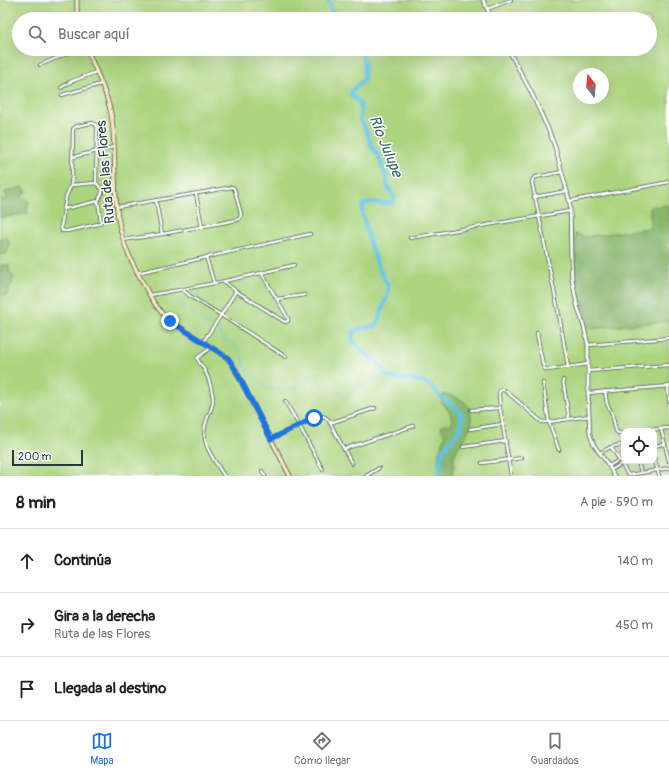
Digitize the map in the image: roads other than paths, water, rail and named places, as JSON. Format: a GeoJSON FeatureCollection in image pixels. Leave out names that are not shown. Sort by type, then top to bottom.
{"type":"FeatureCollection","features":[{"type":"Feature","properties":{"kind":"main road"},"geometry":{"type":"LineString","coordinates":[[76,0],[77,12]]}},
{"type":"Feature","properties":{"kind":"main road","name":"Ruta de las Flores"},"geometry":{"type":"LineString","coordinates":[[90,56],[111,112],[119,224],[129,256],[159,311],[170,321],[212,347],[230,361],[290,476]]}},
{"type":"Feature","properties":{"kind":"street"},"geometry":{"type":"LineString","coordinates":[[483,0],[488,12]]}},
{"type":"Feature","properties":{"kind":"street"},"geometry":{"type":"LineString","coordinates":[[487,9],[511,0]]}},
{"type":"Feature","properties":{"kind":"street"},"geometry":{"type":"LineString","coordinates":[[40,65],[61,56]]}},
{"type":"Feature","properties":{"kind":"street"},"geometry":{"type":"LineString","coordinates":[[512,56],[538,106],[549,131],[567,191],[570,212],[572,279],[577,305],[588,345],[588,393],[591,439],[614,476]]}},
{"type":"Feature","properties":{"kind":"street"},"geometry":{"type":"LineString","coordinates":[[61,88],[70,82],[96,72]]}},
{"type":"Feature","properties":{"kind":"street"},"geometry":{"type":"LineString","coordinates":[[62,94],[101,84]]}},
{"type":"Feature","properties":{"kind":"street"},"geometry":{"type":"LineString","coordinates":[[92,123],[95,124],[96,183],[102,189],[102,193],[98,201],[101,220],[100,223],[62,231],[61,227],[66,197],[71,185],[73,157],[73,129],[77,126],[92,123]]}},
{"type":"Feature","properties":{"kind":"street"},"geometry":{"type":"LineString","coordinates":[[73,157],[114,147]]}},
{"type":"Feature","properties":{"kind":"street"},"geometry":{"type":"LineString","coordinates":[[562,172],[536,177],[532,179],[532,182],[568,367]]}},
{"type":"Feature","properties":{"kind":"street"},"geometry":{"type":"LineString","coordinates":[[569,201],[669,182]]}},
{"type":"Feature","properties":{"kind":"street"},"geometry":{"type":"LineString","coordinates":[[71,185],[96,183]]}},
{"type":"Feature","properties":{"kind":"street"},"geometry":{"type":"LineString","coordinates":[[117,207],[233,187],[241,214],[240,218],[236,220],[123,240]]}},
{"type":"Feature","properties":{"kind":"street"},"geometry":{"type":"LineString","coordinates":[[534,197],[567,191]]}},
{"type":"Feature","properties":{"kind":"street"},"geometry":{"type":"LineString","coordinates":[[196,194],[202,227]]}},
{"type":"Feature","properties":{"kind":"street"},"geometry":{"type":"LineString","coordinates":[[64,209],[98,201]]}},
{"type":"Feature","properties":{"kind":"street"},"geometry":{"type":"LineString","coordinates":[[156,201],[162,234]]}},
{"type":"Feature","properties":{"kind":"street"},"geometry":{"type":"LineString","coordinates":[[410,238],[570,212]]}},
{"type":"Feature","properties":{"kind":"street"},"geometry":{"type":"LineString","coordinates":[[138,272],[310,234]]}},
{"type":"Feature","properties":{"kind":"street"},"geometry":{"type":"LineString","coordinates":[[206,257],[214,283]]}},
{"type":"Feature","properties":{"kind":"street"},"geometry":{"type":"LineString","coordinates":[[149,295],[262,274],[294,265]]}},
{"type":"Feature","properties":{"kind":"street"},"geometry":{"type":"LineString","coordinates":[[224,281],[236,291],[285,322],[288,321],[288,318],[262,274]]}},
{"type":"Feature","properties":{"kind":"street"},"geometry":{"type":"LineString","coordinates":[[182,290],[286,356]]}},
{"type":"Feature","properties":{"kind":"street"},"geometry":{"type":"LineString","coordinates":[[203,342],[236,291]]}},
{"type":"Feature","properties":{"kind":"street"},"geometry":{"type":"LineString","coordinates":[[277,299],[305,295]]}},
{"type":"Feature","properties":{"kind":"street"},"geometry":{"type":"LineString","coordinates":[[537,333],[543,366],[545,369],[548,370],[588,364]]}},
{"type":"Feature","properties":{"kind":"street"},"geometry":{"type":"LineString","coordinates":[[588,345],[669,338]]}},
{"type":"Feature","properties":{"kind":"street"},"geometry":{"type":"LineString","coordinates":[[212,347],[197,358],[206,374],[213,400],[211,411],[206,421],[204,437],[210,453],[224,476]]}},
{"type":"Feature","properties":{"kind":"street"},"geometry":{"type":"LineString","coordinates":[[588,371],[669,365]]}},
{"type":"Feature","properties":{"kind":"street"},"geometry":{"type":"LineString","coordinates":[[563,380],[569,419]]}},
{"type":"Feature","properties":{"kind":"street"},"geometry":{"type":"LineString","coordinates":[[543,383],[549,422],[559,450]]}},
{"type":"Feature","properties":{"kind":"street"},"geometry":{"type":"LineString","coordinates":[[588,393],[669,386],[669,401]]}},
{"type":"Feature","properties":{"kind":"street"},"geometry":{"type":"LineString","coordinates":[[511,476],[500,408],[499,392],[501,390],[507,392],[542,422],[589,416]]}},
{"type":"Feature","properties":{"kind":"street"},"geometry":{"type":"LineString","coordinates":[[605,391],[607,404],[612,413],[616,431],[621,433]]}},
{"type":"Feature","properties":{"kind":"street"},"geometry":{"type":"LineString","coordinates":[[285,401],[322,470]]}},
{"type":"Feature","properties":{"kind":"street"},"geometry":{"type":"LineString","coordinates":[[330,423],[375,408]]}},
{"type":"Feature","properties":{"kind":"street"},"geometry":{"type":"LineString","coordinates":[[471,410],[500,408]]}},
{"type":"Feature","properties":{"kind":"street"},"geometry":{"type":"LineString","coordinates":[[271,439],[314,418],[322,416],[325,417],[330,423],[352,464]]}},
{"type":"Feature","properties":{"kind":"street"},"geometry":{"type":"LineString","coordinates":[[470,429],[503,424]]}},
{"type":"Feature","properties":{"kind":"street"},"geometry":{"type":"LineString","coordinates":[[344,448],[413,426]]}},
{"type":"Feature","properties":{"kind":"street"},"geometry":{"type":"LineString","coordinates":[[657,429],[669,428]]}},
{"type":"Feature","properties":{"kind":"street"},"geometry":{"type":"LineString","coordinates":[[661,429],[669,461]]}},
{"type":"Feature","properties":{"kind":"street"},"geometry":{"type":"LineString","coordinates":[[463,447],[506,441]]}},
{"type":"Feature","properties":{"kind":"street"},"geometry":{"type":"LineString","coordinates":[[657,445],[664,444]]}},
{"type":"Feature","properties":{"kind":"street"},"geometry":{"type":"LineString","coordinates":[[599,453],[611,447],[621,445]]}},
{"type":"Feature","properties":{"kind":"street"},"geometry":{"type":"LineString","coordinates":[[611,447],[628,475],[669,468]]}},
{"type":"Feature","properties":{"kind":"street"},"geometry":{"type":"LineString","coordinates":[[617,456],[621,455]]}},
{"type":"Feature","properties":{"kind":"street"},"geometry":{"type":"LineString","coordinates":[[482,463],[522,458]]}},
{"type":"Feature","properties":{"kind":"street"},"geometry":{"type":"LineString","coordinates":[[610,468],[619,460]]}},
{"type":"Feature","properties":{"kind":"street"},"geometry":{"type":"LineString","coordinates":[[610,468],[621,464]]}},
{"type":"Feature","properties":{"kind":"street"},"geometry":{"type":"LineString","coordinates":[[639,464],[641,473]]}},
{"type":"Feature","properties":{"kind":"street"},"geometry":{"type":"LineString","coordinates":[[656,464],[659,476]]}},
{"type":"Feature","properties":{"kind":"street"},"geometry":{"type":"LineString","coordinates":[[366,476],[379,468]]}},
{"type":"Feature","properties":{"kind":"street"},"geometry":{"type":"LineString","coordinates":[[262,472],[265,476]]}},
{"type":"Feature","properties":{"kind":"waterway","name":"Río Julupe"},"geometry":{"type":"LineString","coordinates":[[328,0],[332,12]]}},
{"type":"Feature","properties":{"kind":"waterway","name":"Río Julupe"},"geometry":{"type":"LineString","coordinates":[[362,56],[364,80],[352,91],[351,95],[359,102],[361,110],[360,119],[372,147],[379,155],[389,189],[394,198],[393,202],[389,204],[372,202],[363,205],[362,213],[371,247],[388,286],[388,293],[376,326],[354,331],[352,338],[355,344],[365,354],[380,365],[389,377],[415,380],[429,385],[441,397],[454,406],[461,414],[462,423],[460,428],[441,455],[439,476]]}},
{"type":"Feature","properties":{"kind":"waterway"},"geometry":{"type":"LineString","coordinates":[[177,299],[181,306],[198,317],[205,324],[212,325]]}},
{"type":"Feature","properties":{"kind":"waterway"},"geometry":{"type":"LineString","coordinates":[[216,326],[222,338],[234,344],[243,357],[247,370],[266,387],[278,391],[289,386],[295,388],[299,387],[301,381],[313,375],[319,374],[328,381],[332,388],[337,389],[344,395],[347,394],[353,387],[367,385],[377,376],[378,371],[382,368]]}}]}
